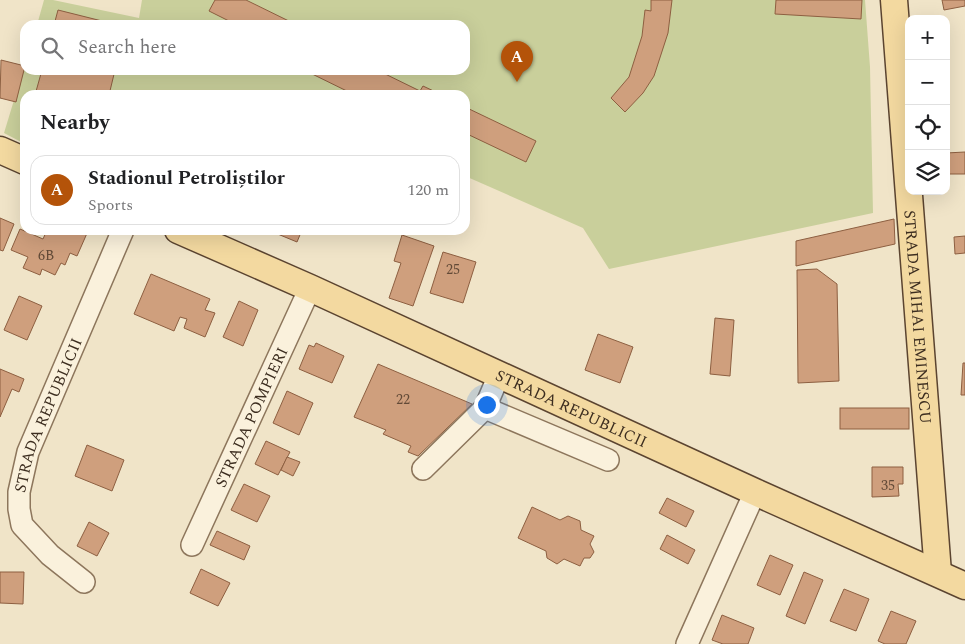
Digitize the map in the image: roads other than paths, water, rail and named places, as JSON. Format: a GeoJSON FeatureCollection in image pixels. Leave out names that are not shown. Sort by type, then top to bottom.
{"type":"FeatureCollection","features":[{"type":"Feature","properties":{"kind":"main road","name":"STRADA MIHAI EMINESCU"},"geometry":{"type":"LineString","coordinates":[[894,0],[938,573]]}},
{"type":"Feature","properties":{"kind":"main road"},"geometry":{"type":"LineString","coordinates":[[0,150],[20,160]]}},
{"type":"Feature","properties":{"kind":"main road","name":"STRADA REPUBLICII"},"geometry":{"type":"LineString","coordinates":[[189,235],[965,586]]}},
{"type":"Feature","properties":{"kind":"street","name":"STRADA REPUBLICII"},"geometry":{"type":"LineString","coordinates":[[84,582],[50,555],[22,525],[19,509],[19,492],[28,452],[121,235]]}},
{"type":"Feature","properties":{"kind":"street","name":"STRADA POMPIERI"},"geometry":{"type":"LineString","coordinates":[[192,545],[310,288]]}},
{"type":"Feature","properties":{"kind":"street"},"geometry":{"type":"LineString","coordinates":[[423,469],[485,408],[499,375]]}},
{"type":"Feature","properties":{"kind":"street"},"geometry":{"type":"LineString","coordinates":[[485,408],[608,460]]}},
{"type":"Feature","properties":{"kind":"street"},"geometry":{"type":"LineString","coordinates":[[687,644],[754,492]]}},
{"type":"Feature","properties":{"kind":"place","name":"Stadionul Petroliștilor"},"geometry":{"type":"Point","coordinates":[517,82]}}]}
